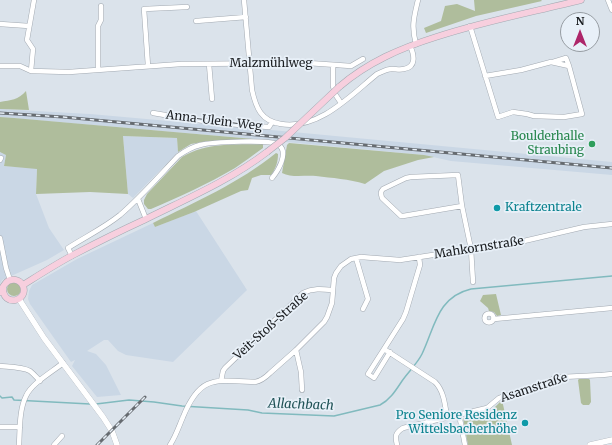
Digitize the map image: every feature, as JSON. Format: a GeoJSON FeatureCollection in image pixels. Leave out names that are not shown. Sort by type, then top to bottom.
{"type":"FeatureCollection","features":[{"type":"Feature","properties":{"kind":"main road"},"geometry":{"type":"LineString","coordinates":[[22,285],[72,256],[223,182],[285,138],[339,87],[357,72],[370,64],[413,45],[470,26],[558,3],[580,0]]}},
{"type":"Feature","properties":{"kind":"main road"},"geometry":{"type":"LineString","coordinates":[[10,280],[17,280],[22,285],[24,291],[19,299],[11,300],[3,298],[3,292],[1,290],[6,282],[10,280]]}},
{"type":"Feature","properties":{"kind":"street"},"geometry":{"type":"LineString","coordinates":[[31,71],[34,49],[27,40],[34,0]]}},
{"type":"Feature","properties":{"kind":"street"},"geometry":{"type":"LineString","coordinates":[[244,0],[252,90],[255,104],[263,116],[272,122],[286,125],[308,122],[320,117],[383,71],[391,69],[404,69],[409,67],[413,62],[413,25],[418,0]]}},
{"type":"Feature","properties":{"kind":"street"},"geometry":{"type":"LineString","coordinates":[[608,0],[612,10]]}},
{"type":"Feature","properties":{"kind":"street"},"geometry":{"type":"LineString","coordinates":[[98,69],[98,26],[101,20],[101,6]]}},
{"type":"Feature","properties":{"kind":"street"},"geometry":{"type":"LineString","coordinates":[[148,66],[144,9],[187,7]]}},
{"type":"Feature","properties":{"kind":"street"},"geometry":{"type":"LineString","coordinates":[[196,21],[246,17]]}},
{"type":"Feature","properties":{"kind":"street"},"geometry":{"type":"LineString","coordinates":[[0,24],[29,26]]}},
{"type":"Feature","properties":{"kind":"street"},"geometry":{"type":"LineString","coordinates":[[470,26],[485,76],[498,117],[513,112],[534,116],[570,117],[582,114],[566,58],[521,70],[485,76]]}},
{"type":"Feature","properties":{"kind":"street","name":"Malzmühlweg"},"geometry":{"type":"LineString","coordinates":[[0,66],[20,66],[31,71],[69,72],[148,66],[209,64],[308,63],[351,66],[363,59]]}},
{"type":"Feature","properties":{"kind":"street"},"geometry":{"type":"LineString","coordinates":[[551,62],[568,66]]}},
{"type":"Feature","properties":{"kind":"street"},"geometry":{"type":"LineString","coordinates":[[209,64],[212,99]]}},
{"type":"Feature","properties":{"kind":"street"},"geometry":{"type":"LineString","coordinates":[[333,65],[333,86],[335,94],[341,103]]}},
{"type":"Feature","properties":{"kind":"street","name":"Anna-Ulein-Weg"},"geometry":{"type":"LineString","coordinates":[[153,113],[217,123],[255,126],[269,127],[272,122]]}},
{"type":"Feature","properties":{"kind":"street"},"geometry":{"type":"LineString","coordinates":[[72,256],[68,248],[118,216],[138,199],[178,156],[192,147],[209,143],[274,143],[279,145],[283,151],[283,157],[277,172],[272,178]]}},
{"type":"Feature","properties":{"kind":"street"},"geometry":{"type":"LineString","coordinates":[[462,206],[401,216],[382,198],[381,191],[406,178],[458,175],[462,206],[471,249],[473,282]]}},
{"type":"Feature","properties":{"kind":"street"},"geometry":{"type":"LineString","coordinates":[[138,199],[146,219]]}},
{"type":"Feature","properties":{"kind":"street","name":"Mahkornstraße"},"geometry":{"type":"LineString","coordinates":[[390,352],[374,378],[368,374],[403,319],[420,265],[419,257],[524,241],[584,227],[612,224]]}},
{"type":"Feature","properties":{"kind":"street"},"geometry":{"type":"LineString","coordinates":[[0,238],[10,280]]}},
{"type":"Feature","properties":{"kind":"street"},"geometry":{"type":"LineString","coordinates":[[170,445],[176,435],[189,402],[200,389],[210,383],[221,381],[260,381],[320,327],[327,317],[332,303],[334,278],[338,269],[346,262],[361,257],[400,260],[419,257]]}},
{"type":"Feature","properties":{"kind":"street"},"geometry":{"type":"LineString","coordinates":[[356,258],[368,298],[363,308]]}},
{"type":"Feature","properties":{"kind":"street","name":"Veit-Stoß-Straße"},"geometry":{"type":"LineString","coordinates":[[221,381],[225,368],[303,293],[313,289],[333,290]]}},
{"type":"Feature","properties":{"kind":"street"},"geometry":{"type":"LineString","coordinates":[[19,299],[44,338],[100,412],[112,431],[117,445]]}},
{"type":"Feature","properties":{"kind":"street"},"geometry":{"type":"LineString","coordinates":[[494,319],[612,308]]}},
{"type":"Feature","properties":{"kind":"street"},"geometry":{"type":"LineString","coordinates":[[384,348],[438,385],[441,390],[447,417]]}},
{"type":"Feature","properties":{"kind":"street"},"geometry":{"type":"LineString","coordinates":[[296,350],[301,372],[302,390]]}},
{"type":"Feature","properties":{"kind":"street"},"geometry":{"type":"LineString","coordinates":[[19,445],[20,427],[27,395],[40,381],[63,363]]}},
{"type":"Feature","properties":{"kind":"street"},"geometry":{"type":"LineString","coordinates":[[375,364],[380,367]]}},
{"type":"Feature","properties":{"kind":"street"},"geometry":{"type":"LineString","coordinates":[[0,366],[30,371],[40,381]]}},
{"type":"Feature","properties":{"kind":"street","name":"Asamstraße"},"geometry":{"type":"LineString","coordinates":[[397,445],[396,433],[403,428],[487,408],[499,398],[532,390],[562,376],[612,374]]}},
{"type":"Feature","properties":{"kind":"street"},"geometry":{"type":"LineString","coordinates":[[459,414],[466,445]]}},
{"type":"Feature","properties":{"kind":"street"},"geometry":{"type":"LineString","coordinates":[[0,428],[20,427]]}},
{"type":"Feature","properties":{"kind":"street"},"geometry":{"type":"LineString","coordinates":[[54,445],[62,436]]}},
{"type":"Feature","properties":{"kind":"street"},"geometry":{"type":"LineString","coordinates":[[590,445],[612,440]]}},
{"type":"Feature","properties":{"kind":"shaded area"},"geometry":{"type":"Polygon","coordinates":[[[0,109],[90,114],[612,162],[612,175],[451,161],[424,155],[0,117],[0,109]]]}},
{"type":"Feature","properties":{"kind":"shaded area"},"geometry":{"type":"Polygon","coordinates":[[[123,136],[177,138],[178,152],[133,198],[128,194],[123,136]]]}},
{"type":"Feature","properties":{"kind":"shaded area"},"geometry":{"type":"Polygon","coordinates":[[[0,152],[6,155],[4,166],[37,168],[36,194],[49,228],[64,250],[47,260],[2,280],[0,284],[0,152]]]}},
{"type":"Feature","properties":{"kind":"shaded area"},"geometry":{"type":"Polygon","coordinates":[[[196,211],[247,290],[173,362],[126,355],[118,351],[108,340],[104,340],[87,351],[96,354],[106,365],[121,395],[97,397],[72,366],[75,360],[71,362],[30,304],[28,299],[29,291],[32,285],[77,259],[153,223],[155,227],[196,211]]]}},
{"type":"Feature","properties":{"kind":"green space"},"geometry":{"type":"Polygon","coordinates":[[[474,0],[542,1],[476,16],[426,33],[424,28],[441,21],[445,6],[457,4],[475,11],[474,0]]]}},
{"type":"Feature","properties":{"kind":"green space"},"geometry":{"type":"Polygon","coordinates":[[[26,91],[29,110],[0,109],[0,102],[17,98],[26,91]]]}},
{"type":"Feature","properties":{"kind":"green space"},"geometry":{"type":"Polygon","coordinates":[[[0,117],[265,140],[208,141],[191,144],[178,152],[177,138],[123,136],[128,194],[90,192],[36,194],[37,169],[4,166],[6,155],[0,152],[0,117]]]}},
{"type":"Feature","properties":{"kind":"green space"},"geometry":{"type":"Polygon","coordinates":[[[289,143],[434,157],[418,160],[384,171],[365,184],[340,179],[316,176],[294,176],[282,173],[287,145],[289,143]]]}},
{"type":"Feature","properties":{"kind":"green space"},"geometry":{"type":"Polygon","coordinates":[[[263,144],[263,148],[238,166],[204,185],[151,209],[148,209],[144,204],[147,194],[182,157],[201,149],[221,145],[263,144]]]}},
{"type":"Feature","properties":{"kind":"green space"},"geometry":{"type":"Polygon","coordinates":[[[276,153],[278,154],[277,162],[271,175],[261,175],[252,178],[248,190],[241,191],[194,212],[155,227],[153,223],[232,183],[262,164],[276,153]]]}},
{"type":"Feature","properties":{"kind":"green space"},"geometry":{"type":"Polygon","coordinates":[[[14,282],[19,284],[21,289],[19,294],[14,296],[9,294],[7,289],[9,284],[14,282]]]}},
{"type":"Feature","properties":{"kind":"green space"},"geometry":{"type":"Polygon","coordinates":[[[496,294],[501,315],[497,316],[494,312],[489,311],[488,308],[480,301],[483,295],[496,294]]]}},
{"type":"Feature","properties":{"kind":"green space"},"geometry":{"type":"Polygon","coordinates":[[[579,379],[590,380],[591,402],[589,405],[583,405],[581,403],[579,379]]]}},
{"type":"Feature","properties":{"kind":"green space"},"geometry":{"type":"Polygon","coordinates":[[[502,400],[512,445],[468,445],[463,418],[491,411],[502,400]]]}},
{"type":"Feature","properties":{"kind":"waterway","name":"Allachbach"},"geometry":{"type":"LineString","coordinates":[[96,404],[129,400],[182,406],[248,410],[262,413],[334,416],[380,405],[387,400],[420,358],[434,324],[444,306],[460,293],[471,289],[612,276]]}},
{"type":"Feature","properties":{"kind":"waterway","name":"Allachbach"},"geometry":{"type":"LineString","coordinates":[[0,396],[2,398],[12,397],[14,400],[90,404]]}},
{"type":"Feature","properties":{"kind":"railway"},"geometry":{"type":"LineString","coordinates":[[0,113],[63,117],[612,168]]}},
{"type":"Feature","properties":{"kind":"railway"},"geometry":{"type":"LineString","coordinates":[[97,445],[145,397]]}},
{"type":"Feature","properties":{"kind":"place","name":"Boulderhalle Straubing"},"geometry":{"type":"Point","coordinates":[592,144]}},
{"type":"Feature","properties":{"kind":"place","name":"Kraftzentrale"},"geometry":{"type":"Point","coordinates":[497,208]}},
{"type":"Feature","properties":{"kind":"place","name":"Pro Seniore Residenz Wittelsbacherhöhe"},"geometry":{"type":"Point","coordinates":[525,423]}}]}
